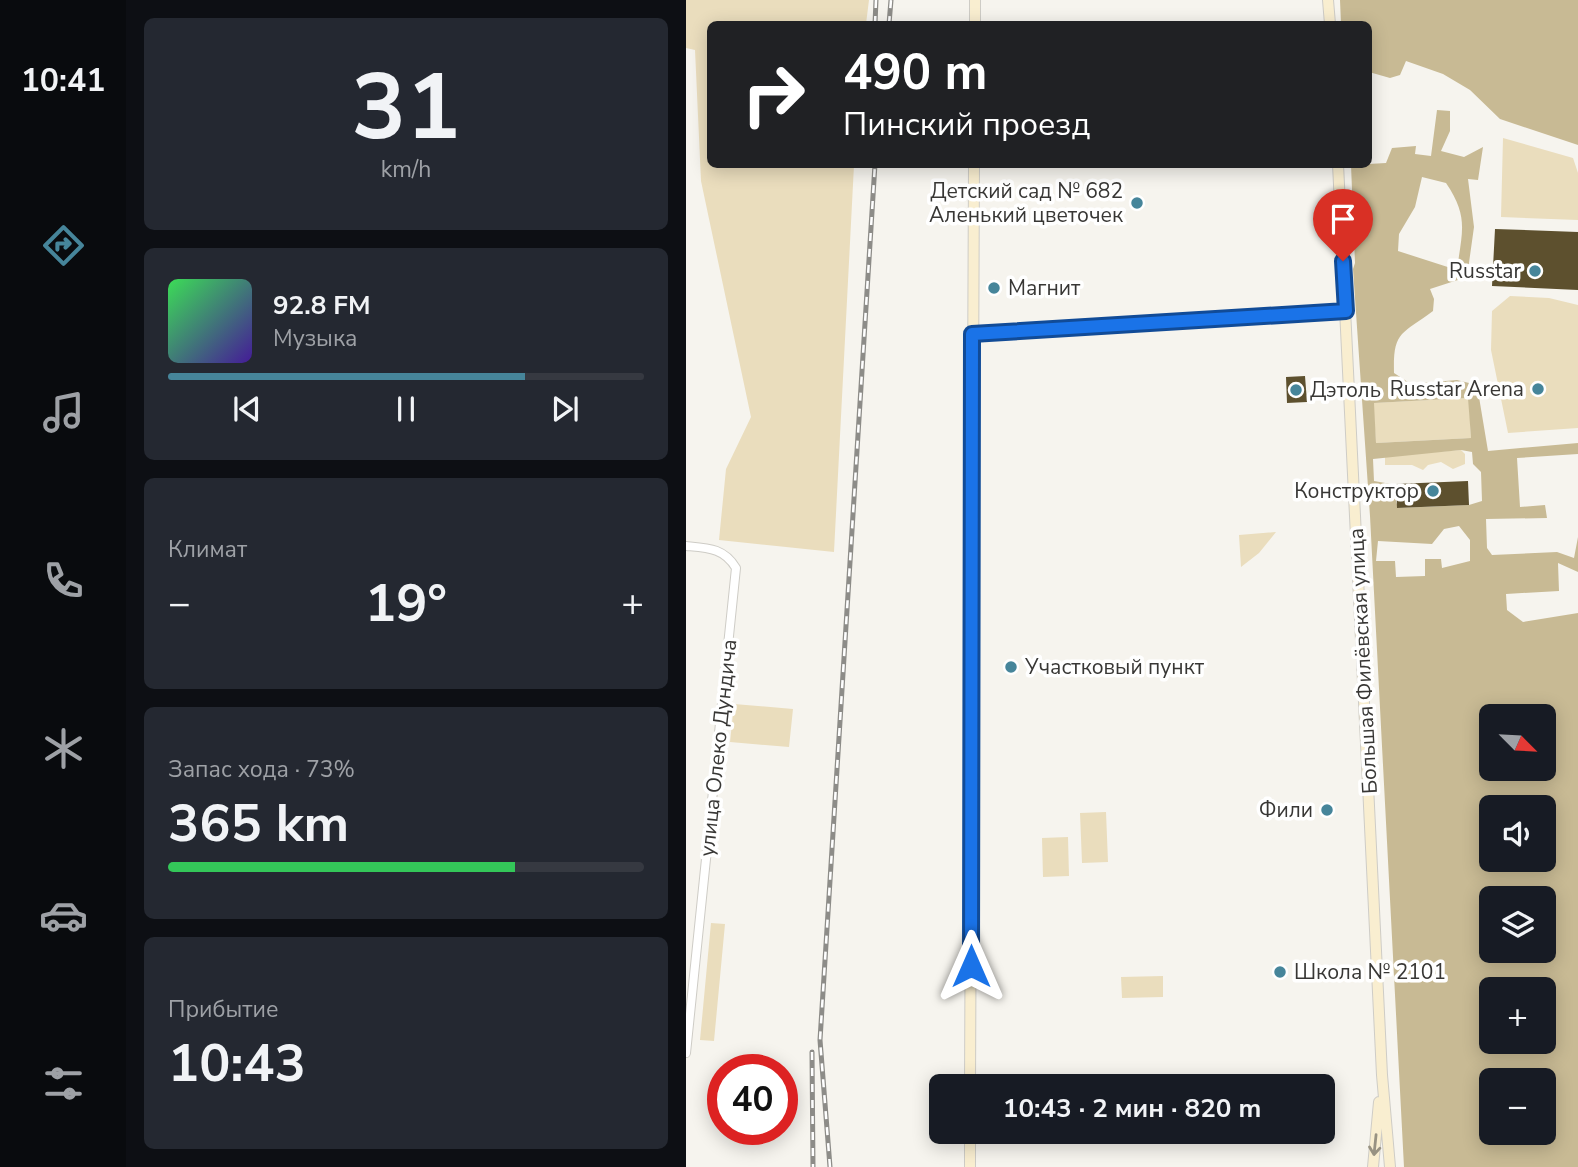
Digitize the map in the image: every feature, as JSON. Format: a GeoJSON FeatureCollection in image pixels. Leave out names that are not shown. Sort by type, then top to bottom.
{"type":"FeatureCollection","features":[{"type":"Feature","properties":{"kind":"street"},"geometry":{"type":"LineString","coordinates":[[975,0],[975,21]]}},
{"type":"Feature","properties":{"kind":"street"},"geometry":{"type":"LineString","coordinates":[[1328,0],[1330,21]]}},
{"type":"Feature","properties":{"kind":"street"},"geometry":{"type":"LineString","coordinates":[[970,1074],[974,168]]}},
{"type":"Feature","properties":{"kind":"street","name":"Большая Филёвская улица"},"geometry":{"type":"LineString","coordinates":[[1338,168],[1382,1075],[1390,1167]]}},
{"type":"Feature","properties":{"kind":"street"},"geometry":{"type":"LineString","coordinates":[[972,334],[1346,311]]}},
{"type":"Feature","properties":{"kind":"street","name":"улица Олеко Дундича"},"geometry":{"type":"LineString","coordinates":[[686,546],[715,549],[729,555],[736,568],[686,1053]]}},
{"type":"Feature","properties":{"kind":"street","name":"Большая Филёвская улица"},"geometry":{"type":"LineString","coordinates":[[1373,1167],[1382,1075]]}},
{"type":"Feature","properties":{"kind":"street"},"geometry":{"type":"LineString","coordinates":[[970,1144],[970,1167]]}},
{"type":"Feature","properties":{"kind":"shaded area"},"geometry":{"type":"Polygon","coordinates":[[[686,0],[869,0],[866,21],[707,21],[707,168],[854,168],[834,552],[719,540],[726,469],[751,417],[701,181],[695,50],[686,48],[686,0]]]}},
{"type":"Feature","properties":{"kind":"shaded area"},"geometry":{"type":"Polygon","coordinates":[[[1340,0],[1578,0],[1578,145],[1500,119],[1470,90],[1443,74],[1406,61],[1400,75],[1390,78],[1372,73],[1372,21],[1341,21],[1340,0]]]}},
{"type":"Feature","properties":{"kind":"shaded area"},"geometry":{"type":"Polygon","coordinates":[[[1437,110],[1450,111],[1450,131],[1441,151],[1464,157],[1483,147],[1478,180],[1468,179],[1474,227],[1467,277],[1430,289],[1434,299],[1433,311],[1406,330],[1397,341],[1394,373],[1411,384],[1457,380],[1477,385],[1488,451],[1578,443],[1578,454],[1517,458],[1520,507],[1545,505],[1547,518],[1486,519],[1487,548],[1492,555],[1557,552],[1574,558],[1578,537],[1578,572],[1558,563],[1559,591],[1506,594],[1507,610],[1523,622],[1578,613],[1578,1167],[1404,1167],[1370,516],[1353,269],[1355,263],[1351,168],[1372,168],[1372,164],[1386,163],[1392,148],[1416,146],[1415,154],[1431,156],[1437,110]],[[1422,177],[1415,207],[1399,234],[1398,251],[1457,270],[1462,234],[1458,205],[1446,183],[1422,177]],[[1468,398],[1374,403],[1376,443],[1471,438],[1468,398]],[[1461,450],[1373,459],[1374,481],[1391,484],[1398,508],[1469,505],[1482,501],[1481,472],[1473,464],[1472,452],[1461,450]],[[1459,526],[1444,529],[1432,544],[1378,541],[1376,561],[1395,561],[1396,577],[1425,576],[1425,559],[1441,559],[1442,568],[1470,561],[1470,540],[1459,526]]]}},
{"type":"Feature","properties":{"kind":"shaded area"},"geometry":{"type":"Polygon","coordinates":[[[1503,138],[1573,158],[1578,173],[1578,220],[1501,217],[1503,138]]]}},
{"type":"Feature","properties":{"kind":"shaded area","name":"Russtar Arena"},"geometry":{"type":"Polygon","coordinates":[[[1510,296],[1549,298],[1578,305],[1578,428],[1508,433],[1491,350],[1492,311],[1510,296]]]}},
{"type":"Feature","properties":{"kind":"shaded area"},"geometry":{"type":"Polygon","coordinates":[[[1469,398],[1471,438],[1376,443],[1373,403],[1469,398]]]}},
{"type":"Feature","properties":{"kind":"shaded area"},"geometry":{"type":"Polygon","coordinates":[[[1461,450],[1465,454],[1465,464],[1453,469],[1441,462],[1428,465],[1423,470],[1412,465],[1385,465],[1385,456],[1461,450]]]}},
{"type":"Feature","properties":{"kind":"shaded area"},"geometry":{"type":"Polygon","coordinates":[[[1276,532],[1259,553],[1241,567],[1239,535],[1276,532]]]}},
{"type":"Feature","properties":{"kind":"shaded area"},"geometry":{"type":"Polygon","coordinates":[[[734,704],[793,709],[789,747],[730,742],[734,704]]]}},
{"type":"Feature","properties":{"kind":"shaded area"},"geometry":{"type":"Polygon","coordinates":[[[1106,812],[1108,862],[1082,863],[1080,813],[1106,812]]]}},
{"type":"Feature","properties":{"kind":"shaded area"},"geometry":{"type":"Polygon","coordinates":[[[1068,837],[1069,876],[1043,877],[1042,838],[1068,837]]]}},
{"type":"Feature","properties":{"kind":"shaded area"},"geometry":{"type":"Polygon","coordinates":[[[711,923],[725,924],[714,1041],[700,1040],[711,923]]]}},
{"type":"Feature","properties":{"kind":"shaded area"},"geometry":{"type":"Polygon","coordinates":[[[1163,976],[1163,997],[1122,998],[1121,977],[1163,976]]]}},
{"type":"Feature","properties":{"kind":"building","name":"Russtar"},"geometry":{"type":"Polygon","coordinates":[[[1495,229],[1578,232],[1578,290],[1492,286],[1495,229]]]}},
{"type":"Feature","properties":{"kind":"building","name":"Дэтоль"},"geometry":{"type":"Polygon","coordinates":[[[1305,376],[1307,402],[1287,403],[1286,377],[1305,376]]]}},
{"type":"Feature","properties":{"kind":"building","name":"Конструктор"},"geometry":{"type":"Polygon","coordinates":[[[1468,481],[1469,505],[1397,508],[1396,484],[1468,481]]]}},
{"type":"Feature","properties":{"kind":"railway"},"geometry":{"type":"LineString","coordinates":[[875,21],[876,0]]}},
{"type":"Feature","properties":{"kind":"railway"},"geometry":{"type":"LineString","coordinates":[[889,21],[891,0]]}},
{"type":"Feature","properties":{"kind":"railway"},"geometry":{"type":"LineString","coordinates":[[830,1167],[820,1040],[875,168]]}},
{"type":"Feature","properties":{"kind":"railway"},"geometry":{"type":"LineString","coordinates":[[812,1052],[813,1167]]}},
{"type":"Feature","properties":{"kind":"place","name":"Детский сад № 682 Аленький цветочек"},"geometry":{"type":"Point","coordinates":[1137,203]}},
{"type":"Feature","properties":{"kind":"place","name":"Russtar"},"geometry":{"type":"Point","coordinates":[1535,271]}},
{"type":"Feature","properties":{"kind":"place","name":"Магнит"},"geometry":{"type":"Point","coordinates":[994,288]}},
{"type":"Feature","properties":{"kind":"place","name":"Russtar Arena"},"geometry":{"type":"Point","coordinates":[1538,389]}},
{"type":"Feature","properties":{"kind":"place","name":"Дэтоль"},"geometry":{"type":"Point","coordinates":[1296,390]}},
{"type":"Feature","properties":{"kind":"place","name":"Конструктор"},"geometry":{"type":"Point","coordinates":[1433,491]}},
{"type":"Feature","properties":{"kind":"place","name":"Участковый пункт"},"geometry":{"type":"Point","coordinates":[1011,667]}},
{"type":"Feature","properties":{"kind":"place","name":"Фили"},"geometry":{"type":"Point","coordinates":[1327,810]}},
{"type":"Feature","properties":{"kind":"place","name":"Школа № 2101"},"geometry":{"type":"Point","coordinates":[1280,972]}},
{"type":"Feature","properties":{"kind":"route"},"geometry":{"type":"LineString","coordinates":[[971,966],[972,334],[1346,311],[1343,261]]}}]}
